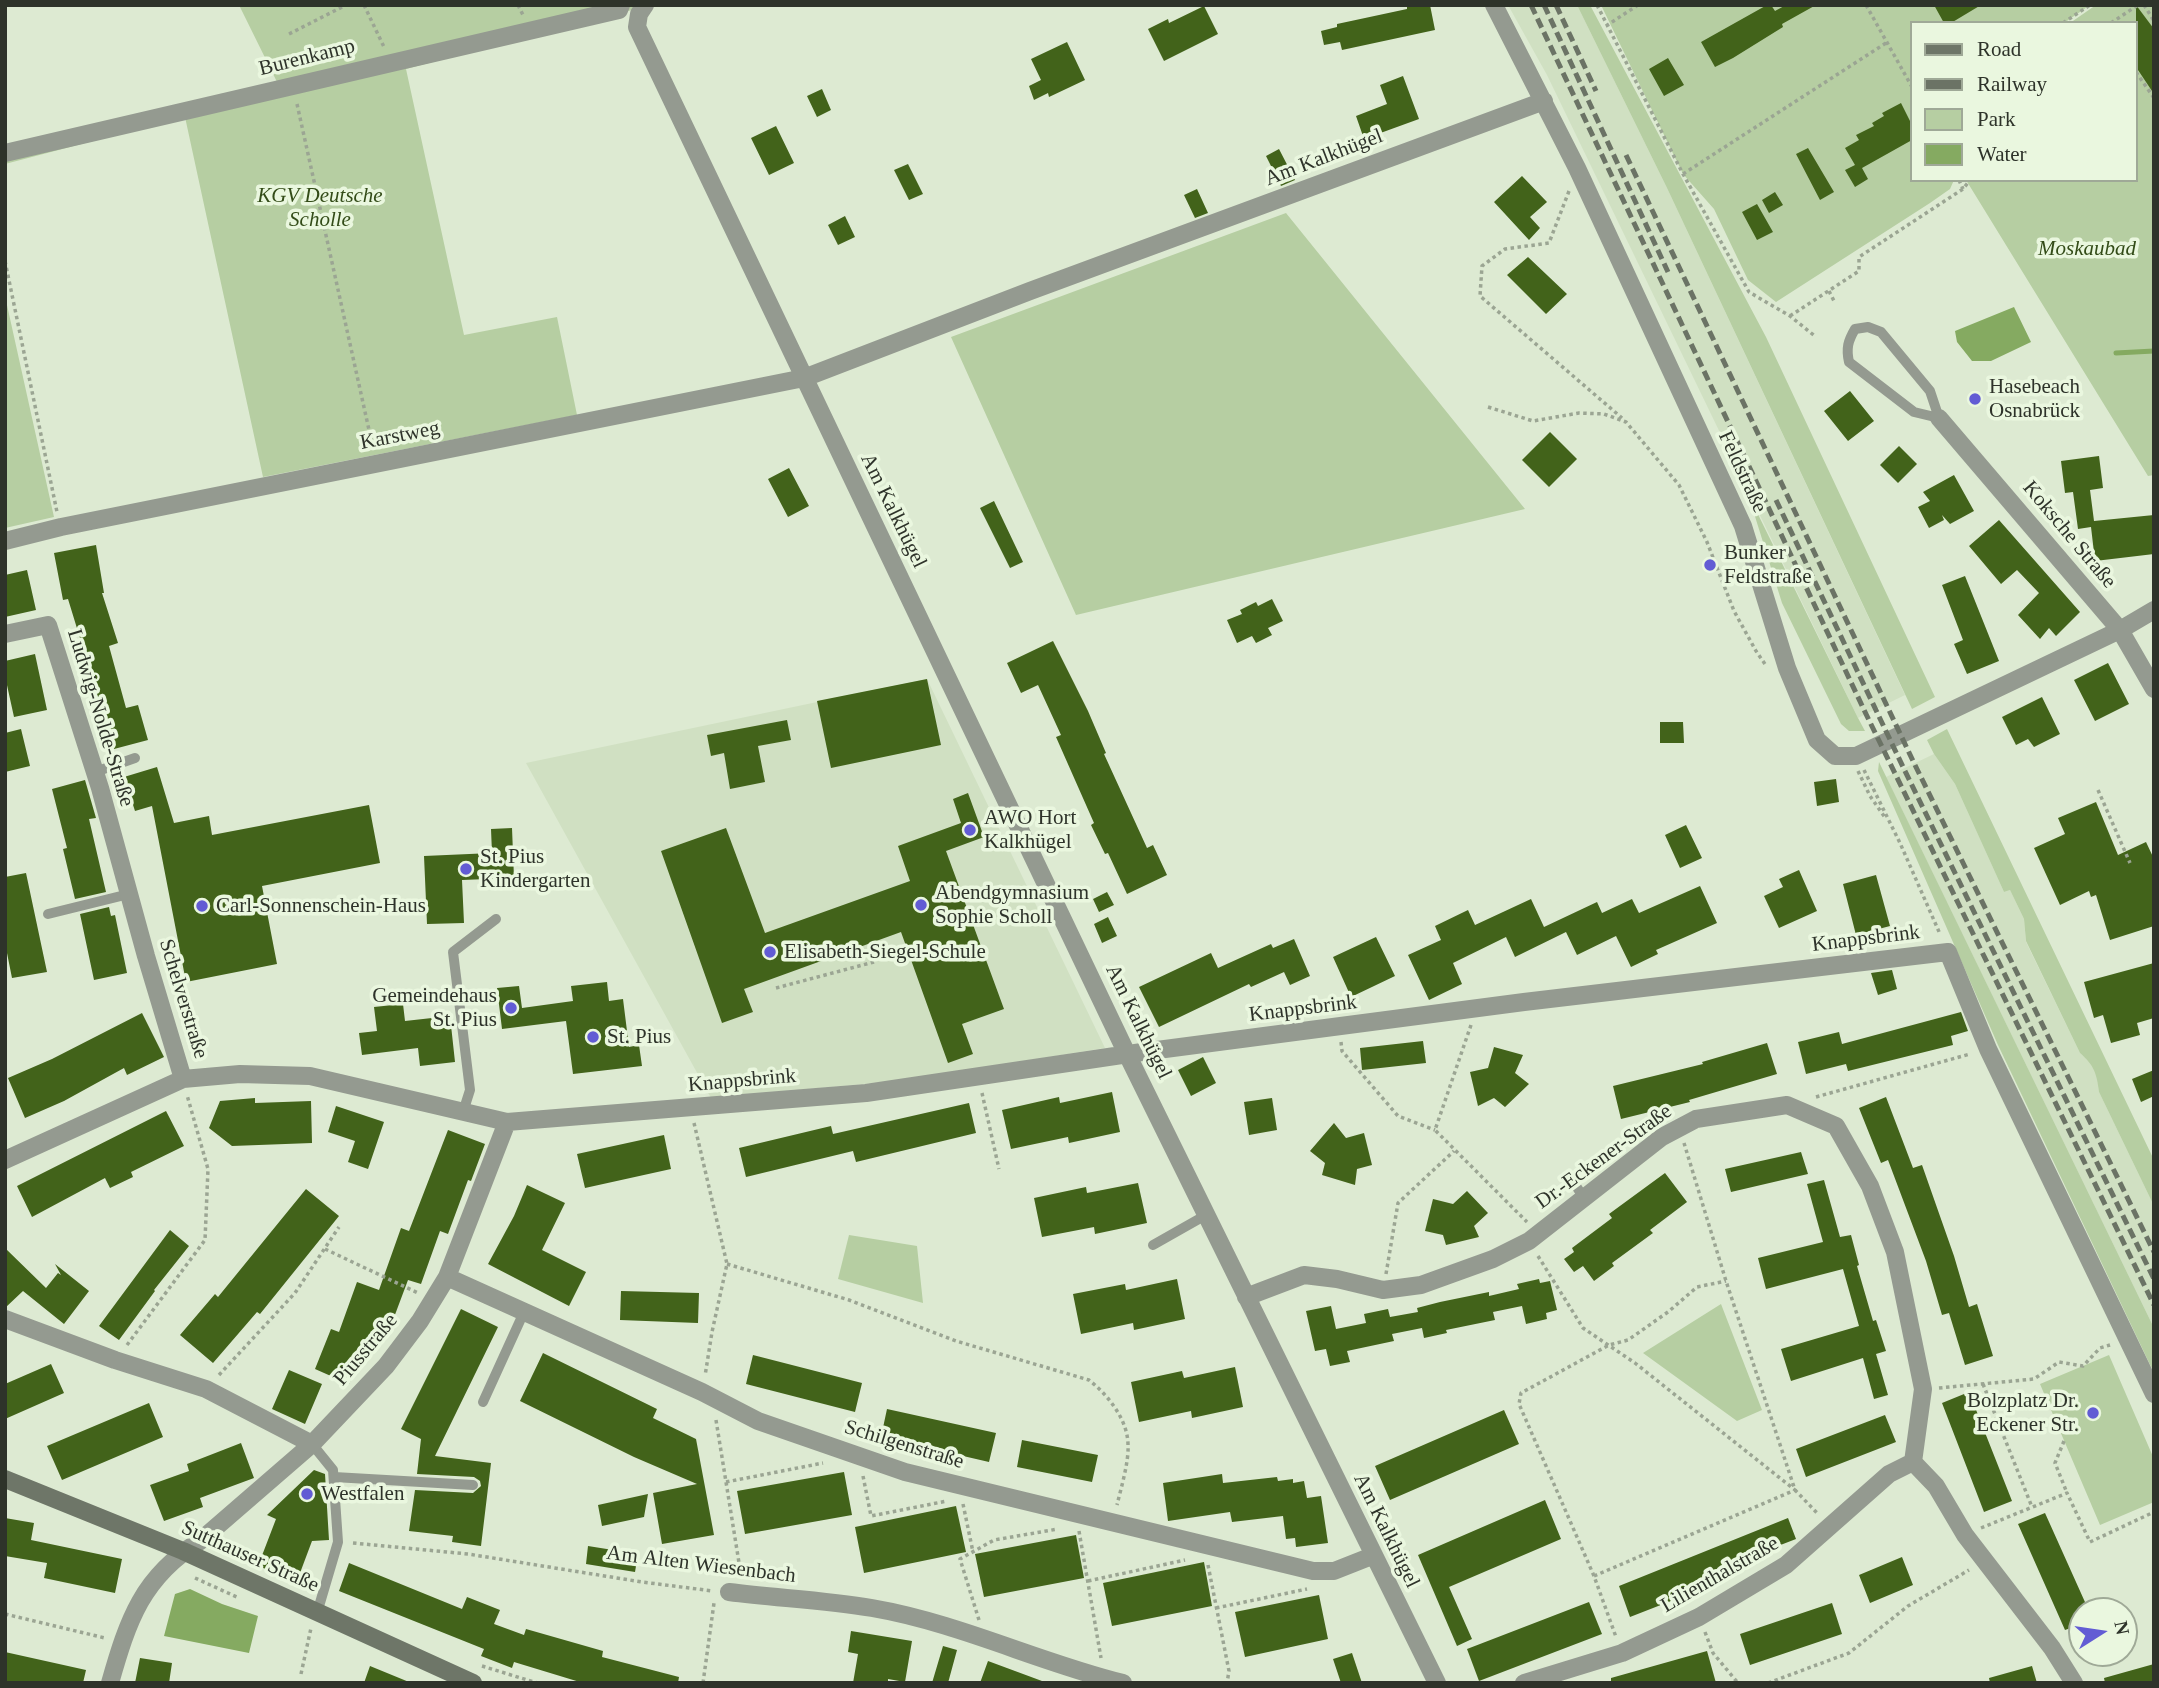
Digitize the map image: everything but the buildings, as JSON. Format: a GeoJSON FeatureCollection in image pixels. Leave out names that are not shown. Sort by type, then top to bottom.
{"type":"FeatureCollection","features":[{"type":"Feature","properties":{"kind":"street","name":"Feldstraße"},"geometry":{"type":"LineString","coordinates":[[1494,5],[1577,168],[1743,526],[1787,668],[1817,740],[1835,756],[1851,757]]}},
{"type":"Feature","properties":{"kind":"street","name":"Burenkamp"},"geometry":{"type":"LineString","coordinates":[[5,153],[620,7]]}},
{"type":"Feature","properties":{"kind":"street","name":"Am Kalkhügel"},"geometry":{"type":"LineString","coordinates":[[642,10],[638,27],[804,378],[1127,1054],[1437,1683]]}},
{"type":"Feature","properties":{"kind":"street","name":"Am Kalkhügel"},"geometry":{"type":"LineString","coordinates":[[804,378],[1030,291],[1544,101]]}},
{"type":"Feature","properties":{"kind":"street","name":"Karstweg"},"geometry":{"type":"LineString","coordinates":[[5,541],[61,527],[804,378]]}},
{"type":"Feature","properties":{"kind":"street","name":"Koksche Straße"},"geometry":{"type":"LineString","coordinates":[[1939,418],[2120,630],[2154,689]]}},
{"type":"Feature","properties":{"kind":"street"},"geometry":{"type":"LineString","coordinates":[[1851,757],[2120,630],[2154,610]]}},
{"type":"Feature","properties":{"kind":"street","name":"Ludwig-Nolde-Straße"},"geometry":{"type":"LineString","coordinates":[[5,634],[48,625],[110,825]]}},
{"type":"Feature","properties":{"kind":"street","name":"Schelverstraße"},"geometry":{"type":"LineString","coordinates":[[5,1160],[183,1079],[110,825]]}},
{"type":"Feature","properties":{"kind":"street","name":"Knappsbrink"},"geometry":{"type":"LineString","coordinates":[[183,1079],[240,1074],[310,1076],[507,1122],[681,1110],[866,1093],[1127,1054],[1524,1002],[1948,952],[1989,1049],[2154,1394]]}},
{"type":"Feature","properties":{"kind":"street"},"geometry":{"type":"LineString","coordinates":[[1787,1105],[1836,1126],[1870,1186],[1895,1252],[1923,1389],[1913,1462],[1936,1486],[1983,1561],[2052,1648],[2074,1683]]}},
{"type":"Feature","properties":{"kind":"street","name":"Dr.-Eckener-Straße"},"geometry":{"type":"LineString","coordinates":[[1246,1297],[1304,1275],[1337,1279],[1383,1290],[1421,1285],[1493,1259],[1534,1237],[1662,1137],[1696,1119],[1787,1105]]}},
{"type":"Feature","properties":{"kind":"street","name":"Piusstraße"},"geometry":{"type":"LineString","coordinates":[[110,1683],[134,1610],[153,1581],[183,1551],[200,1541],[312,1444],[386,1366],[433,1300],[447,1277],[507,1122]]}},
{"type":"Feature","properties":{"kind":"street","name":"Schilgenstraße"},"geometry":{"type":"LineString","coordinates":[[447,1277],[707,1395],[758,1421],[905,1472],[1205,1549],[1312,1571],[1334,1571],[1373,1556]]}},
{"type":"Feature","properties":{"kind":"street"},"geometry":{"type":"LineString","coordinates":[[5,1319],[206,1390],[312,1444]]}},
{"type":"Feature","properties":{"kind":"street","name":"Lilienthalstraße"},"geometry":{"type":"LineString","coordinates":[[1524,1683],[1622,1653],[1699,1617],[1786,1565],[1889,1474],[1913,1462]]}},
{"type":"Feature","properties":{"kind":"street","name":"Sutthauser Straße"},"geometry":{"type":"LineString","coordinates":[[5,1479],[183,1551],[314,1621],[467,1682]]}},
{"type":"Feature","properties":{"kind":"street","name":"Am Alten Wiesenbach"},"geometry":{"type":"LineString","coordinates":[[736,1593],[873,1608],[985,1637],[1123,1683]]}},
{"type":"Feature","properties":{"kind":"lane","name":"Koksche Straße"},"geometry":{"type":"LineString","coordinates":[[1868,327],[1881,332],[1930,391],[1939,418],[1913,412],[1849,362],[1846,349],[1855,329],[1868,327]]}},
{"type":"Feature","properties":{"kind":"lane"},"geometry":{"type":"LineString","coordinates":[[95,772],[135,758]]}},
{"type":"Feature","properties":{"kind":"lane"},"geometry":{"type":"LineString","coordinates":[[48,914],[129,894]]}},
{"type":"Feature","properties":{"kind":"lane"},"geometry":{"type":"LineString","coordinates":[[463,1112],[470,1090],[453,952],[496,919]]}},
{"type":"Feature","properties":{"kind":"lane"},"geometry":{"type":"LineString","coordinates":[[1572,1180],[1584,1198]]}},
{"type":"Feature","properties":{"kind":"lane"},"geometry":{"type":"LineString","coordinates":[[1153,1245],[1206,1215]]}},
{"type":"Feature","properties":{"kind":"lane"},"geometry":{"type":"LineString","coordinates":[[483,1402],[524,1312]]}},
{"type":"Feature","properties":{"kind":"lane"},"geometry":{"type":"LineString","coordinates":[[312,1444],[333,1470],[338,1542],[314,1621]]}},
{"type":"Feature","properties":{"kind":"lane"},"geometry":{"type":"LineString","coordinates":[[334,1477],[473,1485]]}},
{"type":"Feature","properties":{"kind":"path"},"geometry":{"type":"LineString","coordinates":[[289,34],[346,5]]}},
{"type":"Feature","properties":{"kind":"path"},"geometry":{"type":"LineString","coordinates":[[364,5],[392,61]]}},
{"type":"Feature","properties":{"kind":"path"},"geometry":{"type":"LineString","coordinates":[[1597,5],[1683,174],[1749,292],[1790,316],[1816,337]]}},
{"type":"Feature","properties":{"kind":"path"},"geometry":{"type":"LineString","coordinates":[[1606,26],[1638,5]]}},
{"type":"Feature","properties":{"kind":"path"},"geometry":{"type":"LineString","coordinates":[[1866,5],[1910,84]]}},
{"type":"Feature","properties":{"kind":"path"},"geometry":{"type":"LineString","coordinates":[[2066,21],[2090,5]]}},
{"type":"Feature","properties":{"kind":"path"},"geometry":{"type":"LineString","coordinates":[[2114,21],[2138,5]]}},
{"type":"Feature","properties":{"kind":"path"},"geometry":{"type":"LineString","coordinates":[[2144,5],[2154,20]]}},
{"type":"Feature","properties":{"kind":"path"},"geometry":{"type":"LineString","coordinates":[[1683,174],[1886,43]]}},
{"type":"Feature","properties":{"kind":"path"},"geometry":{"type":"LineString","coordinates":[[2138,75],[2154,98]]}},
{"type":"Feature","properties":{"kind":"path"},"geometry":{"type":"LineString","coordinates":[[293,85],[377,464]]}},
{"type":"Feature","properties":{"kind":"path"},"geometry":{"type":"LineString","coordinates":[[1577,168],[1549,243],[1506,249],[1482,266],[1480,296],[1626,422],[1679,485],[1707,542],[1729,599]]}},
{"type":"Feature","properties":{"kind":"path"},"geometry":{"type":"LineString","coordinates":[[1960,182],[1963,189]]}},
{"type":"Feature","properties":{"kind":"path"},"geometry":{"type":"LineString","coordinates":[[1790,316],[1859,271],[1859,257],[1963,189],[1968,182]]}},
{"type":"Feature","properties":{"kind":"path"},"geometry":{"type":"LineString","coordinates":[[5,261],[61,527]]}},
{"type":"Feature","properties":{"kind":"path"},"geometry":{"type":"LineString","coordinates":[[1829,291],[1833,301]]}},
{"type":"Feature","properties":{"kind":"path"},"geometry":{"type":"LineString","coordinates":[[1488,407],[1533,421],[1579,413],[1604,414],[1626,422]]}},
{"type":"Feature","properties":{"kind":"path"},"geometry":{"type":"LineString","coordinates":[[1851,757],[1870,796],[1891,826]]}},
{"type":"Feature","properties":{"kind":"path"},"geometry":{"type":"LineString","coordinates":[[2098,790],[2130,863]]}},
{"type":"Feature","properties":{"kind":"path"},"geometry":{"type":"LineString","coordinates":[[1875,791],[1948,952]]}},
{"type":"Feature","properties":{"kind":"path"},"geometry":{"type":"LineString","coordinates":[[776,988],[874,962]]}},
{"type":"Feature","properties":{"kind":"path"},"geometry":{"type":"LineString","coordinates":[[1435,1130],[1476,1010]]}},
{"type":"Feature","properties":{"kind":"path"},"geometry":{"type":"LineString","coordinates":[[1339,1027],[1342,1051],[1398,1116],[1435,1130],[1534,1237],[1583,1328],[1635,1363],[1795,1490],[1830,1528]]}},
{"type":"Feature","properties":{"kind":"path"},"geometry":{"type":"LineString","coordinates":[[1787,1105],[1989,1049]]}},
{"type":"Feature","properties":{"kind":"path"},"geometry":{"type":"LineString","coordinates":[[979,1077],[999,1169]]}},
{"type":"Feature","properties":{"kind":"path"},"geometry":{"type":"LineString","coordinates":[[116,1360],[205,1240],[208,1169],[183,1079]]}},
{"type":"Feature","properties":{"kind":"path"},"geometry":{"type":"LineString","coordinates":[[681,1110],[694,1122],[727,1264],[712,1332],[707,1395],[726,1482],[736,1593]]}},
{"type":"Feature","properties":{"kind":"path"},"geometry":{"type":"LineString","coordinates":[[1679,1128],[1795,1490]]}},
{"type":"Feature","properties":{"kind":"path"},"geometry":{"type":"LineString","coordinates":[[1383,1290],[1398,1203],[1454,1151]]}},
{"type":"Feature","properties":{"kind":"path"},"geometry":{"type":"LineString","coordinates":[[206,1390],[295,1293],[339,1227]]}},
{"type":"Feature","properties":{"kind":"path"},"geometry":{"type":"LineString","coordinates":[[325,1249],[433,1300]]}},
{"type":"Feature","properties":{"kind":"path"},"geometry":{"type":"LineString","coordinates":[[727,1264],[849,1300],[956,1341],[1089,1380],[1102,1390],[1119,1415],[1129,1444],[1113,1524]]}},
{"type":"Feature","properties":{"kind":"path"},"geometry":{"type":"LineString","coordinates":[[1622,1653],[1594,1576],[1520,1404],[1521,1392],[1609,1345],[1628,1340],[1668,1312],[1697,1287],[1726,1280]]}},
{"type":"Feature","properties":{"kind":"path"},"geometry":{"type":"LineString","coordinates":[[1923,1389],[2034,1379],[2059,1362],[2083,1366],[2099,1348],[2128,1340]]}},
{"type":"Feature","properties":{"kind":"path"},"geometry":{"type":"LineString","coordinates":[[1983,1384],[2032,1507]]}},
{"type":"Feature","properties":{"kind":"path"},"geometry":{"type":"LineString","coordinates":[[2064,1441],[2055,1463],[2090,1542],[2154,1512]]}},
{"type":"Feature","properties":{"kind":"path"},"geometry":{"type":"LineString","coordinates":[[726,1482],[859,1456],[871,1516],[949,1501]]}},
{"type":"Feature","properties":{"kind":"path"},"geometry":{"type":"LineString","coordinates":[[1594,1576],[1795,1490]]}},
{"type":"Feature","properties":{"kind":"path"},"geometry":{"type":"LineString","coordinates":[[1965,1535],[2067,1493]]}},
{"type":"Feature","properties":{"kind":"path"},"geometry":{"type":"LineString","coordinates":[[962,1498],[973,1552]]}},
{"type":"Feature","properties":{"kind":"path"},"geometry":{"type":"LineString","coordinates":[[985,1637],[960,1559],[994,1540],[1060,1528]]}},
{"type":"Feature","properties":{"kind":"path"},"geometry":{"type":"LineString","coordinates":[[1079,1529],[1101,1658],[1101,1677]]}},
{"type":"Feature","properties":{"kind":"path","name":"Am Alten Wiesenbach"},"geometry":{"type":"LineString","coordinates":[[338,1542],[468,1554],[642,1583],[736,1593]]}},
{"type":"Feature","properties":{"kind":"path"},"geometry":{"type":"LineString","coordinates":[[1088,1581],[1205,1549],[1229,1671],[1227,1683]]}},
{"type":"Feature","properties":{"kind":"path"},"geometry":{"type":"LineString","coordinates":[[1768,1683],[1849,1653],[1908,1606],[1983,1561]]}},
{"type":"Feature","properties":{"kind":"path"},"geometry":{"type":"LineString","coordinates":[[1216,1608],[1316,1587],[1312,1571]]}},
{"type":"Feature","properties":{"kind":"path"},"geometry":{"type":"LineString","coordinates":[[703,1683],[713,1609]]}},
{"type":"Feature","properties":{"kind":"path"},"geometry":{"type":"LineString","coordinates":[[5,1614],[121,1643]]}},
{"type":"Feature","properties":{"kind":"path"},"geometry":{"type":"LineString","coordinates":[[1699,1617],[1713,1653],[1738,1683]]}},
{"type":"Feature","properties":{"kind":"path"},"geometry":{"type":"LineString","coordinates":[[300,1674],[314,1621]]}},
{"type":"Feature","properties":{"kind":"shaded area"},"geometry":{"type":"Polygon","coordinates":[[[1508,5],[1577,5],[1667,188],[1905,695],[1858,718],[1547,75],[1508,5]]]}},
{"type":"Feature","properties":{"kind":"shaded area"},"geometry":{"type":"Polygon","coordinates":[[[927,679],[1105,1048],[906,1080],[711,1098],[526,763],[927,679]]]}},
{"type":"Feature","properties":{"kind":"shaded area"},"geometry":{"type":"Polygon","coordinates":[[[1934,754],[1955,784],[2004,892],[2010,890],[2024,919],[2026,942],[2080,1053],[2092,1063],[2097,1074],[2099,1092],[2154,1206],[2154,1328],[1886,777],[1934,754]]]}},
{"type":"Feature","properties":{"kind":"green space","name":"KGV Deutsche Scholle"},"geometry":{"type":"Polygon","coordinates":[[[239,5],[651,5],[406,69],[464,335],[557,317],[577,415],[263,477],[185,117],[5,164],[5,153],[279,86],[239,5]]]}},
{"type":"Feature","properties":{"kind":"green space"},"geometry":{"type":"Polygon","coordinates":[[[1577,5],[1590,5],[1766,337],[1935,697],[1912,709],[1667,188],[1577,5]]]}},
{"type":"Feature","properties":{"kind":"green space"},"geometry":{"type":"Polygon","coordinates":[[[1601,5],[2090,5],[2067,21],[1910,21],[1910,182],[1953,182],[1950,189],[1776,302],[1748,280],[1714,209],[1683,174],[1601,5]]]}},
{"type":"Feature","properties":{"kind":"green space","name":"Moskaubad"},"geometry":{"type":"Polygon","coordinates":[[[2096,5],[2154,5],[2154,475],[2148,476],[1967,182],[2138,182],[2138,21],[2073,21],[2096,5]]]}},
{"type":"Feature","properties":{"kind":"green space"},"geometry":{"type":"Polygon","coordinates":[[[1286,213],[1525,509],[1076,615],[951,337],[1286,213]]]}},
{"type":"Feature","properties":{"kind":"green space"},"geometry":{"type":"Polygon","coordinates":[[[5,296],[54,517],[5,528],[5,296]]]}},
{"type":"Feature","properties":{"kind":"green space"},"geometry":{"type":"Polygon","coordinates":[[[1748,494],[1865,731],[1849,731],[1841,724],[1782,603],[1748,494]]]}},
{"type":"Feature","properties":{"kind":"green space"},"geometry":{"type":"Polygon","coordinates":[[[1947,729],[2154,1160],[2154,1206],[2099,1092],[2094,1070],[2080,1053],[2026,941],[2024,919],[2010,890],[2004,892],[1955,784],[1927,740],[1947,729]]]}},
{"type":"Feature","properties":{"kind":"green space"},"geometry":{"type":"Polygon","coordinates":[[[1879,762],[2154,1328],[2154,1373],[1998,1045],[1878,771],[1879,762]]]}},
{"type":"Feature","properties":{"kind":"green space"},"geometry":{"type":"Polygon","coordinates":[[[849,1235],[917,1246],[923,1303],[838,1279],[849,1235]]]}},
{"type":"Feature","properties":{"kind":"green space"},"geometry":{"type":"Polygon","coordinates":[[[1721,1304],[1762,1410],[1737,1421],[1643,1353],[1721,1304]]]}},
{"type":"Feature","properties":{"kind":"green space","name":"Bolzplatz Dr. Eckener Str."},"geometry":{"type":"Polygon","coordinates":[[[2109,1355],[2154,1459],[2154,1502],[2100,1525],[2040,1384],[2109,1355]]]}},
{"type":"Feature","properties":{"kind":"water"},"geometry":{"type":"Polygon","coordinates":[[[2014,307],[2031,342],[1991,361],[1972,361],[1957,342],[1955,331],[2014,307]]]}},
{"type":"Feature","properties":{"kind":"water"},"geometry":{"type":"Polygon","coordinates":[[[190,1589],[222,1604],[258,1616],[249,1653],[164,1636],[175,1594],[190,1589]]]}},
{"type":"Feature","properties":{"kind":"waterway"},"geometry":{"type":"LineString","coordinates":[[2116,353],[2154,351]]}},
{"type":"Feature","properties":{"kind":"railway"},"geometry":{"type":"LineString","coordinates":[[1531,5],[1866,714],[2154,1305]]}},
{"type":"Feature","properties":{"kind":"railway"},"geometry":{"type":"LineString","coordinates":[[1544,5],[1668,272]]}},
{"type":"Feature","properties":{"kind":"railway"},"geometry":{"type":"LineString","coordinates":[[1556,5],[1596,91]]}},
{"type":"Feature","properties":{"kind":"railway"},"geometry":{"type":"LineString","coordinates":[[1626,155],[1914,763],[2154,1252]]}},
{"type":"Feature","properties":{"kind":"railway"},"geometry":{"type":"LineString","coordinates":[[1776,500],[1904,769],[2154,1279]]}},
{"type":"Feature","properties":{"kind":"place","name":"Hasebeach Osnabrück"},"geometry":{"type":"Point","coordinates":[1975,399]}},
{"type":"Feature","properties":{"kind":"place","name":"Bunker Feldstraße"},"geometry":{"type":"Point","coordinates":[1710,565]}},
{"type":"Feature","properties":{"kind":"place","name":"AWO Hort Kalkhügel"},"geometry":{"type":"Point","coordinates":[970,830]}},
{"type":"Feature","properties":{"kind":"place","name":"St. Pius Kindergarten"},"geometry":{"type":"Point","coordinates":[466,869]}},
{"type":"Feature","properties":{"kind":"place","name":"Abendgymnasium Sophie Scholl"},"geometry":{"type":"Point","coordinates":[921,905]}},
{"type":"Feature","properties":{"kind":"place","name":"Carl-Sonnenschein-Haus"},"geometry":{"type":"Point","coordinates":[202,906]}},
{"type":"Feature","properties":{"kind":"place","name":"Elisabeth-Siegel-Schule"},"geometry":{"type":"Point","coordinates":[770,952]}},
{"type":"Feature","properties":{"kind":"place","name":"Gemeindehaus St. Pius"},"geometry":{"type":"Point","coordinates":[511,1008]}},
{"type":"Feature","properties":{"kind":"place","name":"St. Pius"},"geometry":{"type":"Point","coordinates":[593,1037]}},
{"type":"Feature","properties":{"kind":"place","name":"Bolzplatz Dr. Eckener Str."},"geometry":{"type":"Point","coordinates":[2093,1413]}},
{"type":"Feature","properties":{"kind":"place","name":"Westfalen"},"geometry":{"type":"Point","coordinates":[307,1494]}}]}
